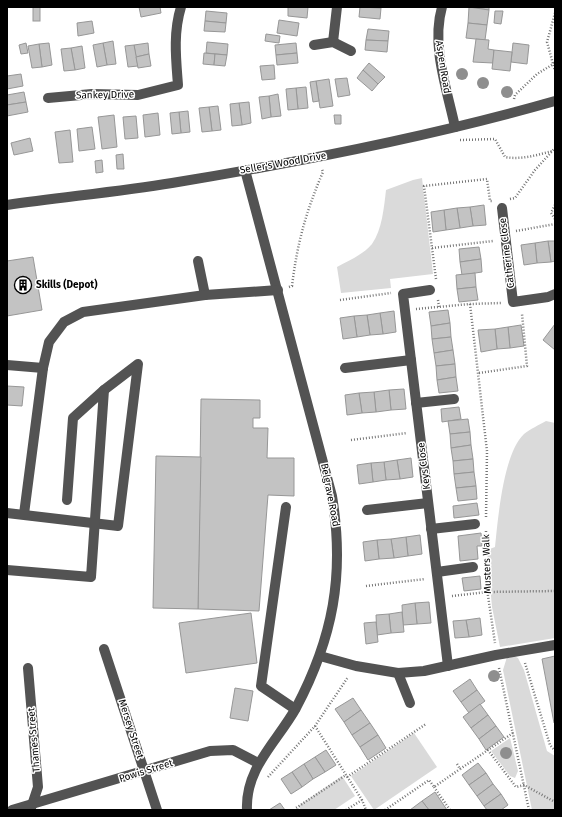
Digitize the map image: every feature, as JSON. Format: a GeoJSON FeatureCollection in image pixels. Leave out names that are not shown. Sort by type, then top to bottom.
{"type":"FeatureCollection","features":[{"type":"Feature","properties":{"kind":"street","name":"Sankey Drive"},"geometry":{"type":"LineString","coordinates":[[48,98],[92,94],[138,95],[178,85],[175,49],[177,19],[181,7]]}},
{"type":"Feature","properties":{"kind":"street"},"geometry":{"type":"LineString","coordinates":[[333,42],[337,7]]}},
{"type":"Feature","properties":{"kind":"street","name":"Aspen Road"},"geometry":{"type":"LineString","coordinates":[[442,7],[438,34],[440,62],[452,128]]}},
{"type":"Feature","properties":{"kind":"street"},"geometry":{"type":"LineString","coordinates":[[314,44],[333,42],[351,51]]}},
{"type":"Feature","properties":{"kind":"street","name":"Seller's Wood Drive"},"geometry":{"type":"LineString","coordinates":[[7,204],[170,183],[319,157],[452,128],[555,101]]}},
{"type":"Feature","properties":{"kind":"street","name":"Belgrave Road"},"geometry":{"type":"LineString","coordinates":[[245,170],[317,435],[332,496],[336,521],[338,556],[336,590],[330,623],[320,656],[295,709],[258,763],[248,788],[247,810]]}},
{"type":"Feature","properties":{"kind":"street","name":"Catherine Close"},"geometry":{"type":"LineString","coordinates":[[501,204],[505,236],[517,302],[548,297],[555,294]]}},
{"type":"Feature","properties":{"kind":"street"},"geometry":{"type":"LineString","coordinates":[[198,261],[205,295]]}},
{"type":"Feature","properties":{"kind":"street"},"geometry":{"type":"LineString","coordinates":[[24,514],[43,368],[49,342],[64,322],[83,312],[205,295],[278,290]]}},
{"type":"Feature","properties":{"kind":"street"},"geometry":{"type":"LineString","coordinates":[[403,294],[435,290]]}},
{"type":"Feature","properties":{"kind":"street","name":"Keys Close"},"geometry":{"type":"LineString","coordinates":[[403,294],[448,666]]}},
{"type":"Feature","properties":{"kind":"street"},"geometry":{"type":"LineString","coordinates":[[345,368],[411,360]]}},
{"type":"Feature","properties":{"kind":"street"},"geometry":{"type":"LineString","coordinates":[[7,513],[118,526],[138,364],[104,390],[74,418],[67,500]]}},
{"type":"Feature","properties":{"kind":"street"},"geometry":{"type":"LineString","coordinates":[[7,365],[43,368]]}},
{"type":"Feature","properties":{"kind":"street"},"geometry":{"type":"LineString","coordinates":[[7,570],[91,577],[104,390]]}},
{"type":"Feature","properties":{"kind":"street"},"geometry":{"type":"LineString","coordinates":[[416,403],[454,399]]}},
{"type":"Feature","properties":{"kind":"street"},"geometry":{"type":"LineString","coordinates":[[367,510],[428,503]]}},
{"type":"Feature","properties":{"kind":"street"},"geometry":{"type":"LineString","coordinates":[[286,508],[261,686],[295,709]]}},
{"type":"Feature","properties":{"kind":"street"},"geometry":{"type":"LineString","coordinates":[[431,529],[475,524]]}},
{"type":"Feature","properties":{"kind":"street"},"geometry":{"type":"LineString","coordinates":[[437,575],[473,567]]}},
{"type":"Feature","properties":{"kind":"street"},"geometry":{"type":"LineString","coordinates":[[320,656],[356,666],[398,673],[424,671],[496,655],[555,645]]}},
{"type":"Feature","properties":{"kind":"street","name":"Mersey Street"},"geometry":{"type":"LineString","coordinates":[[104,648],[157,810]]}},
{"type":"Feature","properties":{"kind":"street","name":"Thames Street"},"geometry":{"type":"LineString","coordinates":[[28,668],[38,787],[31,807]]}},
{"type":"Feature","properties":{"kind":"street"},"geometry":{"type":"LineString","coordinates":[[398,673],[410,703]]}},
{"type":"Feature","properties":{"kind":"street","name":"Powis Street"},"geometry":{"type":"LineString","coordinates":[[12,810],[31,807],[210,751],[233,750],[258,763]]}},
{"type":"Feature","properties":{"kind":"path"},"geometry":{"type":"LineString","coordinates":[[555,14],[547,42],[555,71]]}},
{"type":"Feature","properties":{"kind":"path"},"geometry":{"type":"LineString","coordinates":[[508,114],[515,95],[537,74],[554,63]]}},
{"type":"Feature","properties":{"kind":"path"},"geometry":{"type":"LineString","coordinates":[[452,128],[458,140],[494,139],[505,157],[529,157],[554,150]]}},
{"type":"Feature","properties":{"kind":"path"},"geometry":{"type":"LineString","coordinates":[[439,307],[435,290],[432,248],[424,186],[487,179],[490,201],[501,204],[515,198],[535,170],[554,150]]}},
{"type":"Feature","properties":{"kind":"path"},"geometry":{"type":"LineString","coordinates":[[278,290],[292,286],[300,234],[308,206],[323,172],[319,157]]}},
{"type":"Feature","properties":{"kind":"path"},"geometry":{"type":"LineString","coordinates":[[555,205],[551,214],[555,219]]}},
{"type":"Feature","properties":{"kind":"path"},"geometry":{"type":"LineString","coordinates":[[432,248],[505,236],[555,224]]}},
{"type":"Feature","properties":{"kind":"path"},"geometry":{"type":"LineString","coordinates":[[340,300],[392,293],[403,294]]}},
{"type":"Feature","properties":{"kind":"path"},"geometry":{"type":"LineString","coordinates":[[405,310],[470,304],[517,302],[527,366],[479,373]]}},
{"type":"Feature","properties":{"kind":"path","name":"Musters Walk"},"geometry":{"type":"LineString","coordinates":[[470,304],[487,451],[486,522]]}},
{"type":"Feature","properties":{"kind":"path"},"geometry":{"type":"LineString","coordinates":[[351,440],[420,432]]}},
{"type":"Feature","properties":{"kind":"path","name":"Musters Walk"},"geometry":{"type":"LineString","coordinates":[[486,529],[487,592],[496,655],[529,810]]}},
{"type":"Feature","properties":{"kind":"path"},"geometry":{"type":"LineString","coordinates":[[366,586],[437,575]]}},
{"type":"Feature","properties":{"kind":"path"},"geometry":{"type":"LineString","coordinates":[[440,597],[487,592],[555,591]]}},
{"type":"Feature","properties":{"kind":"path"},"geometry":{"type":"LineString","coordinates":[[521,651],[550,745],[555,751]]}},
{"type":"Feature","properties":{"kind":"path"},"geometry":{"type":"LineString","coordinates":[[262,782],[314,726],[356,666]]}},
{"type":"Feature","properties":{"kind":"path"},"geometry":{"type":"LineString","coordinates":[[298,810],[296,808],[426,724]]}},
{"type":"Feature","properties":{"kind":"path"},"geometry":{"type":"LineString","coordinates":[[314,726],[362,800],[366,810]]}},
{"type":"Feature","properties":{"kind":"path"},"geometry":{"type":"LineString","coordinates":[[434,787],[512,733]]}},
{"type":"Feature","properties":{"kind":"path"},"geometry":{"type":"LineString","coordinates":[[488,750],[516,787],[524,785],[555,802]]}},
{"type":"Feature","properties":{"kind":"path"},"geometry":{"type":"LineString","coordinates":[[457,764],[460,769]]}},
{"type":"Feature","properties":{"kind":"path"},"geometry":{"type":"LineString","coordinates":[[385,810],[429,780],[450,810]]}},
{"type":"Feature","properties":{"kind":"path"},"geometry":{"type":"LineString","coordinates":[[346,810],[362,800]]}},
{"type":"Feature","properties":{"kind":"shaded area"},"geometry":{"type":"Polygon","coordinates":[[[422,178],[433,274],[390,279],[391,288],[341,293],[337,267],[351,260],[369,248],[372,244],[380,225],[386,190],[422,178]]]}},
{"type":"Feature","properties":{"kind":"shaded area"},"geometry":{"type":"Polygon","coordinates":[[[546,421],[555,423],[555,638],[500,647],[492,607],[487,550],[495,547],[503,488],[506,471],[511,456],[517,443],[524,434],[546,421]]]}},
{"type":"Feature","properties":{"kind":"shaded area"},"geometry":{"type":"Polygon","coordinates":[[[512,655],[518,658],[524,670],[547,751],[555,756],[555,810],[532,810],[503,670],[507,657],[512,655]]]}},
{"type":"Feature","properties":{"kind":"shaded area"},"geometry":{"type":"Polygon","coordinates":[[[414,733],[437,767],[374,810],[351,776],[414,733]]]}},
{"type":"Feature","properties":{"kind":"shaded area"},"geometry":{"type":"Polygon","coordinates":[[[510,738],[518,771],[515,778],[510,776],[491,751],[510,738]]]}},
{"type":"Feature","properties":{"kind":"shaded area"},"geometry":{"type":"Polygon","coordinates":[[[342,776],[355,796],[334,810],[301,810],[298,806],[342,776]]]}},
{"type":"Feature","properties":{"kind":"building"},"geometry":{"type":"Polygon","coordinates":[[[33,7],[40,7],[40,21],[33,21],[33,7]]]}},
{"type":"Feature","properties":{"kind":"building"},"geometry":{"type":"Polygon","coordinates":[[[139,7],[160,7],[161,13],[141,17],[139,7]]]}},
{"type":"Feature","properties":{"kind":"building"},"geometry":{"type":"Polygon","coordinates":[[[288,7],[308,7],[307,18],[288,16],[288,7]]]}},
{"type":"Feature","properties":{"kind":"building"},"geometry":{"type":"Polygon","coordinates":[[[360,7],[381,8],[380,19],[359,17],[360,7]]]}},
{"type":"Feature","properties":{"kind":"building"},"geometry":{"type":"Polygon","coordinates":[[[469,7],[489,7],[489,10],[469,7]]]}},
{"type":"Feature","properties":{"kind":"building"},"geometry":{"type":"Polygon","coordinates":[[[469,7],[489,10],[487,25],[468,23],[469,7]]]}},
{"type":"Feature","properties":{"kind":"building"},"geometry":{"type":"Polygon","coordinates":[[[206,11],[227,13],[226,23],[205,21],[206,11]]]}},
{"type":"Feature","properties":{"kind":"building"},"geometry":{"type":"Polygon","coordinates":[[[495,11],[503,11],[501,24],[494,23],[495,11]]]}},
{"type":"Feature","properties":{"kind":"building"},"geometry":{"type":"Polygon","coordinates":[[[279,20],[299,23],[297,36],[277,33],[279,20]]]}},
{"type":"Feature","properties":{"kind":"building"},"geometry":{"type":"Polygon","coordinates":[[[92,21],[94,33],[78,36],[77,23],[92,21]]]}},
{"type":"Feature","properties":{"kind":"building"},"geometry":{"type":"Polygon","coordinates":[[[205,21],[226,23],[225,32],[204,31],[205,21]]]}},
{"type":"Feature","properties":{"kind":"building"},"geometry":{"type":"Polygon","coordinates":[[[468,23],[487,25],[485,40],[466,38],[468,23]]]}},
{"type":"Feature","properties":{"kind":"building"},"geometry":{"type":"Polygon","coordinates":[[[368,29],[389,31],[388,41],[366,40],[368,29]]]}},
{"type":"Feature","properties":{"kind":"building"},"geometry":{"type":"Polygon","coordinates":[[[266,34],[280,36],[279,43],[265,41],[266,34]]]}},
{"type":"Feature","properties":{"kind":"building"},"geometry":{"type":"Polygon","coordinates":[[[476,39],[489,40],[488,49],[494,50],[493,63],[473,62],[476,39]]]}},
{"type":"Feature","properties":{"kind":"building"},"geometry":{"type":"Polygon","coordinates":[[[366,40],[388,41],[387,52],[365,50],[366,40]]]}},
{"type":"Feature","properties":{"kind":"building"},"geometry":{"type":"Polygon","coordinates":[[[113,41],[116,64],[107,65],[103,43],[113,41]]]}},
{"type":"Feature","properties":{"kind":"building"},"geometry":{"type":"Polygon","coordinates":[[[207,42],[228,44],[227,55],[206,53],[207,42]]]}},
{"type":"Feature","properties":{"kind":"building"},"geometry":{"type":"Polygon","coordinates":[[[26,43],[28,53],[21,54],[19,45],[26,43]]]}},
{"type":"Feature","properties":{"kind":"building"},"geometry":{"type":"Polygon","coordinates":[[[49,43],[52,65],[42,67],[39,44],[49,43]]]}},
{"type":"Feature","properties":{"kind":"building"},"geometry":{"type":"Polygon","coordinates":[[[103,43],[107,65],[97,67],[93,45],[103,43]]]}},
{"type":"Feature","properties":{"kind":"building"},"geometry":{"type":"Polygon","coordinates":[[[148,43],[149,54],[136,57],[134,45],[148,43]]]}},
{"type":"Feature","properties":{"kind":"building"},"geometry":{"type":"Polygon","coordinates":[[[296,43],[297,53],[276,55],[275,45],[296,43]]]}},
{"type":"Feature","properties":{"kind":"building"},"geometry":{"type":"Polygon","coordinates":[[[513,43],[529,45],[527,64],[511,62],[513,43]]]}},
{"type":"Feature","properties":{"kind":"building"},"geometry":{"type":"Polygon","coordinates":[[[39,44],[42,67],[32,68],[28,46],[39,44]]]}},
{"type":"Feature","properties":{"kind":"building"},"geometry":{"type":"Polygon","coordinates":[[[134,45],[138,66],[128,67],[125,46],[134,45]]]}},
{"type":"Feature","properties":{"kind":"building"},"geometry":{"type":"Polygon","coordinates":[[[82,46],[85,68],[75,70],[71,48],[82,46]]]}},
{"type":"Feature","properties":{"kind":"building"},"geometry":{"type":"Polygon","coordinates":[[[71,48],[75,70],[64,71],[61,49],[71,48]]]}},
{"type":"Feature","properties":{"kind":"building"},"geometry":{"type":"Polygon","coordinates":[[[494,50],[512,52],[510,71],[492,69],[494,50]]]}},
{"type":"Feature","properties":{"kind":"building"},"geometry":{"type":"Polygon","coordinates":[[[204,53],[215,54],[214,65],[203,64],[204,53]]]}},
{"type":"Feature","properties":{"kind":"building"},"geometry":{"type":"Polygon","coordinates":[[[297,53],[298,63],[277,65],[276,55],[297,53]]]}},
{"type":"Feature","properties":{"kind":"building"},"geometry":{"type":"Polygon","coordinates":[[[149,54],[151,66],[138,68],[136,57],[149,54]]]}},
{"type":"Feature","properties":{"kind":"building"},"geometry":{"type":"Polygon","coordinates":[[[215,54],[227,55],[225,66],[214,65],[215,54]]]}},
{"type":"Feature","properties":{"kind":"building"},"geometry":{"type":"Polygon","coordinates":[[[369,63],[385,77],[378,84],[363,70],[369,63]]]}},
{"type":"Feature","properties":{"kind":"building"},"geometry":{"type":"Polygon","coordinates":[[[274,65],[275,79],[262,80],[260,66],[274,65]]]}},
{"type":"Feature","properties":{"kind":"building"},"geometry":{"type":"Polygon","coordinates":[[[363,70],[378,84],[372,91],[357,78],[363,70]]]}},
{"type":"Feature","properties":{"kind":"building"},"geometry":{"type":"Polygon","coordinates":[[[21,74],[23,86],[7,89],[7,76],[21,74]]]}},
{"type":"Feature","properties":{"kind":"building"},"geometry":{"type":"Polygon","coordinates":[[[347,78],[350,95],[338,97],[335,79],[347,78]]]}},
{"type":"Feature","properties":{"kind":"building"},"geometry":{"type":"Polygon","coordinates":[[[329,79],[333,106],[320,108],[316,81],[329,79]]]}},
{"type":"Feature","properties":{"kind":"building"},"geometry":{"type":"Polygon","coordinates":[[[316,81],[319,101],[313,102],[310,82],[316,81]]]}},
{"type":"Feature","properties":{"kind":"building"},"geometry":{"type":"Polygon","coordinates":[[[306,87],[308,108],[298,109],[296,88],[306,87]]]}},
{"type":"Feature","properties":{"kind":"building"},"geometry":{"type":"Polygon","coordinates":[[[296,88],[298,109],[288,110],[286,89],[296,88]]]}},
{"type":"Feature","properties":{"kind":"building"},"geometry":{"type":"Polygon","coordinates":[[[24,92],[26,102],[7,105],[7,95],[24,92]]]}},
{"type":"Feature","properties":{"kind":"building"},"geometry":{"type":"Polygon","coordinates":[[[278,94],[281,116],[271,117],[269,96],[278,94]]]}},
{"type":"Feature","properties":{"kind":"building"},"geometry":{"type":"Polygon","coordinates":[[[269,96],[271,117],[262,119],[259,97],[269,96]]]}},
{"type":"Feature","properties":{"kind":"building"},"geometry":{"type":"Polygon","coordinates":[[[26,102],[28,112],[7,116],[7,105],[26,102]]]}},
{"type":"Feature","properties":{"kind":"building"},"geometry":{"type":"Polygon","coordinates":[[[249,102],[251,123],[242,125],[239,103],[249,102]]]}},
{"type":"Feature","properties":{"kind":"building"},"geometry":{"type":"Polygon","coordinates":[[[239,103],[242,125],[232,126],[230,104],[239,103]]]}},
{"type":"Feature","properties":{"kind":"building"},"geometry":{"type":"Polygon","coordinates":[[[218,106],[221,130],[212,131],[209,107],[218,106]]]}},
{"type":"Feature","properties":{"kind":"building"},"geometry":{"type":"Polygon","coordinates":[[[209,107],[212,131],[202,132],[199,108],[209,107]]]}},
{"type":"Feature","properties":{"kind":"building"},"geometry":{"type":"Polygon","coordinates":[[[188,111],[190,132],[181,133],[179,112],[188,111]]]}},
{"type":"Feature","properties":{"kind":"building"},"geometry":{"type":"Polygon","coordinates":[[[179,112],[181,133],[172,134],[170,113],[179,112]]]}},
{"type":"Feature","properties":{"kind":"building"},"geometry":{"type":"Polygon","coordinates":[[[158,113],[160,135],[145,137],[143,115],[158,113]]]}},
{"type":"Feature","properties":{"kind":"building"},"geometry":{"type":"Polygon","coordinates":[[[114,115],[117,147],[102,149],[98,117],[114,115]]]}},
{"type":"Feature","properties":{"kind":"building"},"geometry":{"type":"Polygon","coordinates":[[[334,115],[341,115],[341,124],[335,124],[334,115]]]}},
{"type":"Feature","properties":{"kind":"building"},"geometry":{"type":"Polygon","coordinates":[[[136,116],[138,138],[125,139],[123,117],[136,116]]]}},
{"type":"Feature","properties":{"kind":"building"},"geometry":{"type":"Polygon","coordinates":[[[92,127],[95,149],[79,151],[77,129],[92,127]]]}},
{"type":"Feature","properties":{"kind":"building"},"geometry":{"type":"Polygon","coordinates":[[[70,130],[73,162],[59,163],[55,132],[70,130]]]}},
{"type":"Feature","properties":{"kind":"building"},"geometry":{"type":"Polygon","coordinates":[[[30,138],[33,151],[14,155],[11,143],[30,138]]]}},
{"type":"Feature","properties":{"kind":"building"},"geometry":{"type":"Polygon","coordinates":[[[123,154],[124,169],[117,169],[116,155],[123,154]]]}},
{"type":"Feature","properties":{"kind":"building"},"geometry":{"type":"Polygon","coordinates":[[[102,160],[103,172],[96,173],[95,161],[102,160]]]}},
{"type":"Feature","properties":{"kind":"building"},"geometry":{"type":"Polygon","coordinates":[[[484,205],[486,225],[473,226],[470,207],[484,205]]]}},
{"type":"Feature","properties":{"kind":"building"},"geometry":{"type":"Polygon","coordinates":[[[470,207],[473,226],[460,228],[457,208],[470,207]]]}},
{"type":"Feature","properties":{"kind":"building"},"geometry":{"type":"Polygon","coordinates":[[[457,208],[460,228],[446,230],[444,210],[457,208]]]}},
{"type":"Feature","properties":{"kind":"building"},"geometry":{"type":"Polygon","coordinates":[[[444,210],[446,230],[433,232],[431,212],[444,210]]]}},
{"type":"Feature","properties":{"kind":"building"},"geometry":{"type":"Polygon","coordinates":[[[548,241],[555,241],[555,261],[551,262],[548,241]]]}},
{"type":"Feature","properties":{"kind":"building"},"geometry":{"type":"Polygon","coordinates":[[[548,241],[551,262],[537,263],[535,243],[548,241]]]}},
{"type":"Feature","properties":{"kind":"building"},"geometry":{"type":"Polygon","coordinates":[[[535,243],[537,263],[524,265],[521,245],[535,243]]]}},
{"type":"Feature","properties":{"kind":"building"},"geometry":{"type":"Polygon","coordinates":[[[479,247],[481,259],[460,262],[459,249],[479,247]]]}},
{"type":"Feature","properties":{"kind":"building","name":"Skills (Depot)"},"geometry":{"type":"Polygon","coordinates":[[[33,257],[42,310],[7,316],[7,261],[33,257]]]}},
{"type":"Feature","properties":{"kind":"building"},"geometry":{"type":"Polygon","coordinates":[[[481,259],[482,272],[462,275],[460,262],[481,259]]]}},
{"type":"Feature","properties":{"kind":"building"},"geometry":{"type":"Polygon","coordinates":[[[475,273],[476,287],[457,289],[456,275],[475,273]]]}},
{"type":"Feature","properties":{"kind":"building"},"geometry":{"type":"Polygon","coordinates":[[[476,287],[478,300],[459,302],[457,289],[476,287]]]}},
{"type":"Feature","properties":{"kind":"building"},"geometry":{"type":"Polygon","coordinates":[[[448,310],[450,323],[431,326],[429,312],[448,310]]]}},
{"type":"Feature","properties":{"kind":"building"},"geometry":{"type":"Polygon","coordinates":[[[394,311],[396,332],[383,334],[380,313],[394,311]]]}},
{"type":"Feature","properties":{"kind":"building"},"geometry":{"type":"Polygon","coordinates":[[[380,313],[383,334],[370,335],[367,315],[380,313]]]}},
{"type":"Feature","properties":{"kind":"building"},"geometry":{"type":"Polygon","coordinates":[[[367,315],[370,335],[357,337],[354,316],[367,315]]]}},
{"type":"Feature","properties":{"kind":"building"},"geometry":{"type":"Polygon","coordinates":[[[354,316],[357,337],[343,339],[340,318],[354,316]]]}},
{"type":"Feature","properties":{"kind":"building"},"geometry":{"type":"Polygon","coordinates":[[[450,323],[451,337],[432,339],[431,326],[450,323]]]}},
{"type":"Feature","properties":{"kind":"building"},"geometry":{"type":"Polygon","coordinates":[[[555,324],[555,350],[543,340],[555,324]]]}},
{"type":"Feature","properties":{"kind":"building"},"geometry":{"type":"Polygon","coordinates":[[[521,325],[524,346],[510,348],[508,327],[521,325]]]}},
{"type":"Feature","properties":{"kind":"building"},"geometry":{"type":"Polygon","coordinates":[[[508,327],[510,348],[497,349],[495,329],[508,327]]]}},
{"type":"Feature","properties":{"kind":"building"},"geometry":{"type":"Polygon","coordinates":[[[495,329],[497,349],[481,352],[478,330],[495,329]]]}},
{"type":"Feature","properties":{"kind":"building"},"geometry":{"type":"Polygon","coordinates":[[[451,337],[453,350],[434,353],[432,339],[451,337]]]}},
{"type":"Feature","properties":{"kind":"building"},"geometry":{"type":"Polygon","coordinates":[[[453,350],[455,364],[436,366],[434,353],[453,350]]]}},
{"type":"Feature","properties":{"kind":"building"},"geometry":{"type":"Polygon","coordinates":[[[455,364],[456,377],[437,380],[436,366],[455,364]]]}},
{"type":"Feature","properties":{"kind":"building"},"geometry":{"type":"Polygon","coordinates":[[[456,377],[458,391],[439,393],[437,380],[456,377]]]}},
{"type":"Feature","properties":{"kind":"building"},"geometry":{"type":"Polygon","coordinates":[[[7,386],[24,387],[22,406],[7,405],[7,386]]]}},
{"type":"Feature","properties":{"kind":"building"},"geometry":{"type":"Polygon","coordinates":[[[404,389],[406,409],[391,410],[389,390],[404,389]]]}},
{"type":"Feature","properties":{"kind":"building"},"geometry":{"type":"Polygon","coordinates":[[[389,390],[391,410],[376,412],[374,392],[389,390]]]}},
{"type":"Feature","properties":{"kind":"building"},"geometry":{"type":"Polygon","coordinates":[[[374,392],[376,412],[362,413],[359,393],[374,392]]]}},
{"type":"Feature","properties":{"kind":"building"},"geometry":{"type":"Polygon","coordinates":[[[359,393],[362,413],[347,415],[345,395],[359,393]]]}},
{"type":"Feature","properties":{"kind":"building"},"geometry":{"type":"Polygon","coordinates":[[[201,399],[260,400],[260,418],[253,418],[253,428],[268,428],[267,458],[294,458],[294,496],[268,495],[259,611],[198,609],[201,399]]]}},
{"type":"Feature","properties":{"kind":"building"},"geometry":{"type":"Polygon","coordinates":[[[459,407],[461,419],[442,422],[441,409],[459,407]]]}},
{"type":"Feature","properties":{"kind":"building"},"geometry":{"type":"Polygon","coordinates":[[[468,419],[470,432],[450,434],[448,421],[468,419]]]}},
{"type":"Feature","properties":{"kind":"building"},"geometry":{"type":"Polygon","coordinates":[[[470,432],[471,445],[451,448],[450,434],[470,432]]]}},
{"type":"Feature","properties":{"kind":"building"},"geometry":{"type":"Polygon","coordinates":[[[471,445],[473,459],[453,461],[451,448],[471,445]]]}},
{"type":"Feature","properties":{"kind":"building"},"geometry":{"type":"Polygon","coordinates":[[[156,456],[201,457],[198,609],[153,608],[156,456]]]}},
{"type":"Feature","properties":{"kind":"building"},"geometry":{"type":"Polygon","coordinates":[[[411,458],[413,477],[400,479],[397,460],[411,458]]]}},
{"type":"Feature","properties":{"kind":"building"},"geometry":{"type":"Polygon","coordinates":[[[473,459],[474,472],[454,474],[453,461],[473,459]]]}},
{"type":"Feature","properties":{"kind":"building"},"geometry":{"type":"Polygon","coordinates":[[[397,460],[400,479],[386,480],[384,462],[397,460]]]}},
{"type":"Feature","properties":{"kind":"building"},"geometry":{"type":"Polygon","coordinates":[[[384,462],[386,480],[373,482],[371,463],[384,462]]]}},
{"type":"Feature","properties":{"kind":"building"},"geometry":{"type":"Polygon","coordinates":[[[371,463],[373,482],[359,484],[357,465],[371,463]]]}},
{"type":"Feature","properties":{"kind":"building"},"geometry":{"type":"Polygon","coordinates":[[[474,472],[476,486],[456,488],[454,474],[474,472]]]}},
{"type":"Feature","properties":{"kind":"building"},"geometry":{"type":"Polygon","coordinates":[[[476,486],[477,499],[458,501],[456,488],[476,486]]]}},
{"type":"Feature","properties":{"kind":"building"},"geometry":{"type":"Polygon","coordinates":[[[477,503],[479,515],[454,518],[453,506],[477,503]]]}},
{"type":"Feature","properties":{"kind":"building"},"geometry":{"type":"Polygon","coordinates":[[[481,533],[482,546],[477,546],[478,559],[460,561],[458,536],[481,533]]]}},
{"type":"Feature","properties":{"kind":"building"},"geometry":{"type":"Polygon","coordinates":[[[420,535],[422,554],[408,556],[406,537],[420,535]]]}},
{"type":"Feature","properties":{"kind":"building"},"geometry":{"type":"Polygon","coordinates":[[[406,537],[408,556],[394,558],[391,539],[406,537]]]}},
{"type":"Feature","properties":{"kind":"building"},"geometry":{"type":"Polygon","coordinates":[[[391,539],[394,558],[379,559],[377,540],[391,539]]]}},
{"type":"Feature","properties":{"kind":"building"},"geometry":{"type":"Polygon","coordinates":[[[377,540],[379,559],[365,561],[363,542],[377,540]]]}},
{"type":"Feature","properties":{"kind":"building"},"geometry":{"type":"Polygon","coordinates":[[[480,576],[481,589],[464,591],[462,578],[480,576]]]}},
{"type":"Feature","properties":{"kind":"building"},"geometry":{"type":"Polygon","coordinates":[[[429,602],[431,623],[417,624],[415,603],[429,602]]]}},
{"type":"Feature","properties":{"kind":"building"},"geometry":{"type":"Polygon","coordinates":[[[415,603],[417,624],[403,625],[402,605],[415,603]]]}},
{"type":"Feature","properties":{"kind":"building"},"geometry":{"type":"Polygon","coordinates":[[[402,612],[404,632],[391,633],[389,614],[402,612]]]}},
{"type":"Feature","properties":{"kind":"building"},"geometry":{"type":"Polygon","coordinates":[[[251,613],[257,663],[186,673],[179,623],[251,613]]]}},
{"type":"Feature","properties":{"kind":"building"},"geometry":{"type":"Polygon","coordinates":[[[389,614],[391,633],[377,635],[376,615],[389,614]]]}},
{"type":"Feature","properties":{"kind":"building"},"geometry":{"type":"Polygon","coordinates":[[[480,618],[482,635],[469,637],[466,620],[480,618]]]}},
{"type":"Feature","properties":{"kind":"building"},"geometry":{"type":"Polygon","coordinates":[[[466,620],[469,637],[455,638],[453,621],[466,620]]]}},
{"type":"Feature","properties":{"kind":"building"},"geometry":{"type":"Polygon","coordinates":[[[376,622],[378,642],[366,644],[364,623],[376,622]]]}},
{"type":"Feature","properties":{"kind":"building"},"geometry":{"type":"Polygon","coordinates":[[[555,656],[555,723],[554,723],[542,659],[555,656]]]}},
{"type":"Feature","properties":{"kind":"building"},"geometry":{"type":"Polygon","coordinates":[[[470,679],[477,690],[461,702],[453,691],[470,679]]]}},
{"type":"Feature","properties":{"kind":"building"},"geometry":{"type":"Polygon","coordinates":[[[235,688],[253,691],[248,721],[230,718],[235,688]]]}},
{"type":"Feature","properties":{"kind":"building"},"geometry":{"type":"Polygon","coordinates":[[[477,690],[485,701],[469,713],[461,702],[477,690]]]}},
{"type":"Feature","properties":{"kind":"building"},"geometry":{"type":"Polygon","coordinates":[[[353,698],[361,710],[344,722],[335,709],[353,698]]]}},
{"type":"Feature","properties":{"kind":"building"},"geometry":{"type":"Polygon","coordinates":[[[480,704],[488,715],[471,728],[463,717],[480,704]]]}},
{"type":"Feature","properties":{"kind":"building"},"geometry":{"type":"Polygon","coordinates":[[[361,710],[370,723],[352,735],[344,722],[361,710]]]}},
{"type":"Feature","properties":{"kind":"building"},"geometry":{"type":"Polygon","coordinates":[[[488,715],[496,726],[479,739],[471,728],[488,715]]]}},
{"type":"Feature","properties":{"kind":"building"},"geometry":{"type":"Polygon","coordinates":[[[370,723],[378,735],[360,747],[352,735],[370,723]]]}},
{"type":"Feature","properties":{"kind":"building"},"geometry":{"type":"Polygon","coordinates":[[[496,726],[504,737],[486,750],[479,739],[496,726]]]}},
{"type":"Feature","properties":{"kind":"building"},"geometry":{"type":"Polygon","coordinates":[[[378,735],[386,748],[368,760],[360,747],[378,735]]]}},
{"type":"Feature","properties":{"kind":"building"},"geometry":{"type":"Polygon","coordinates":[[[326,750],[336,765],[325,772],[315,757],[326,750]]]}},
{"type":"Feature","properties":{"kind":"building"},"geometry":{"type":"Polygon","coordinates":[[[315,757],[325,772],[313,779],[304,764],[315,757]]]}},
{"type":"Feature","properties":{"kind":"building"},"geometry":{"type":"Polygon","coordinates":[[[478,763],[486,773],[469,785],[462,775],[478,763]]]}},
{"type":"Feature","properties":{"kind":"building"},"geometry":{"type":"Polygon","coordinates":[[[304,764],[313,779],[302,787],[292,772],[304,764]]]}},
{"type":"Feature","properties":{"kind":"building"},"geometry":{"type":"Polygon","coordinates":[[[292,772],[302,787],[291,794],[281,779],[292,772]]]}},
{"type":"Feature","properties":{"kind":"building"},"geometry":{"type":"Polygon","coordinates":[[[486,773],[493,784],[477,796],[469,785],[486,773]]]}},
{"type":"Feature","properties":{"kind":"building"},"geometry":{"type":"Polygon","coordinates":[[[493,784],[501,794],[484,806],[477,796],[493,784]]]}},
{"type":"Feature","properties":{"kind":"building"},"geometry":{"type":"Polygon","coordinates":[[[435,792],[447,810],[429,810],[422,801],[435,792]]]}},
{"type":"Feature","properties":{"kind":"building"},"geometry":{"type":"Polygon","coordinates":[[[501,794],[508,805],[501,810],[487,810],[484,806],[501,794]]]}},
{"type":"Feature","properties":{"kind":"building"},"geometry":{"type":"Polygon","coordinates":[[[422,801],[429,810],[410,810],[422,801]]]}},
{"type":"Feature","properties":{"kind":"building"},"geometry":{"type":"Polygon","coordinates":[[[280,803],[285,810],[269,810],[280,803]]]}},
{"type":"Feature","properties":{"kind":"place","name":"Skills (Depot)"},"geometry":{"type":"Point","coordinates":[23,285]}}]}
